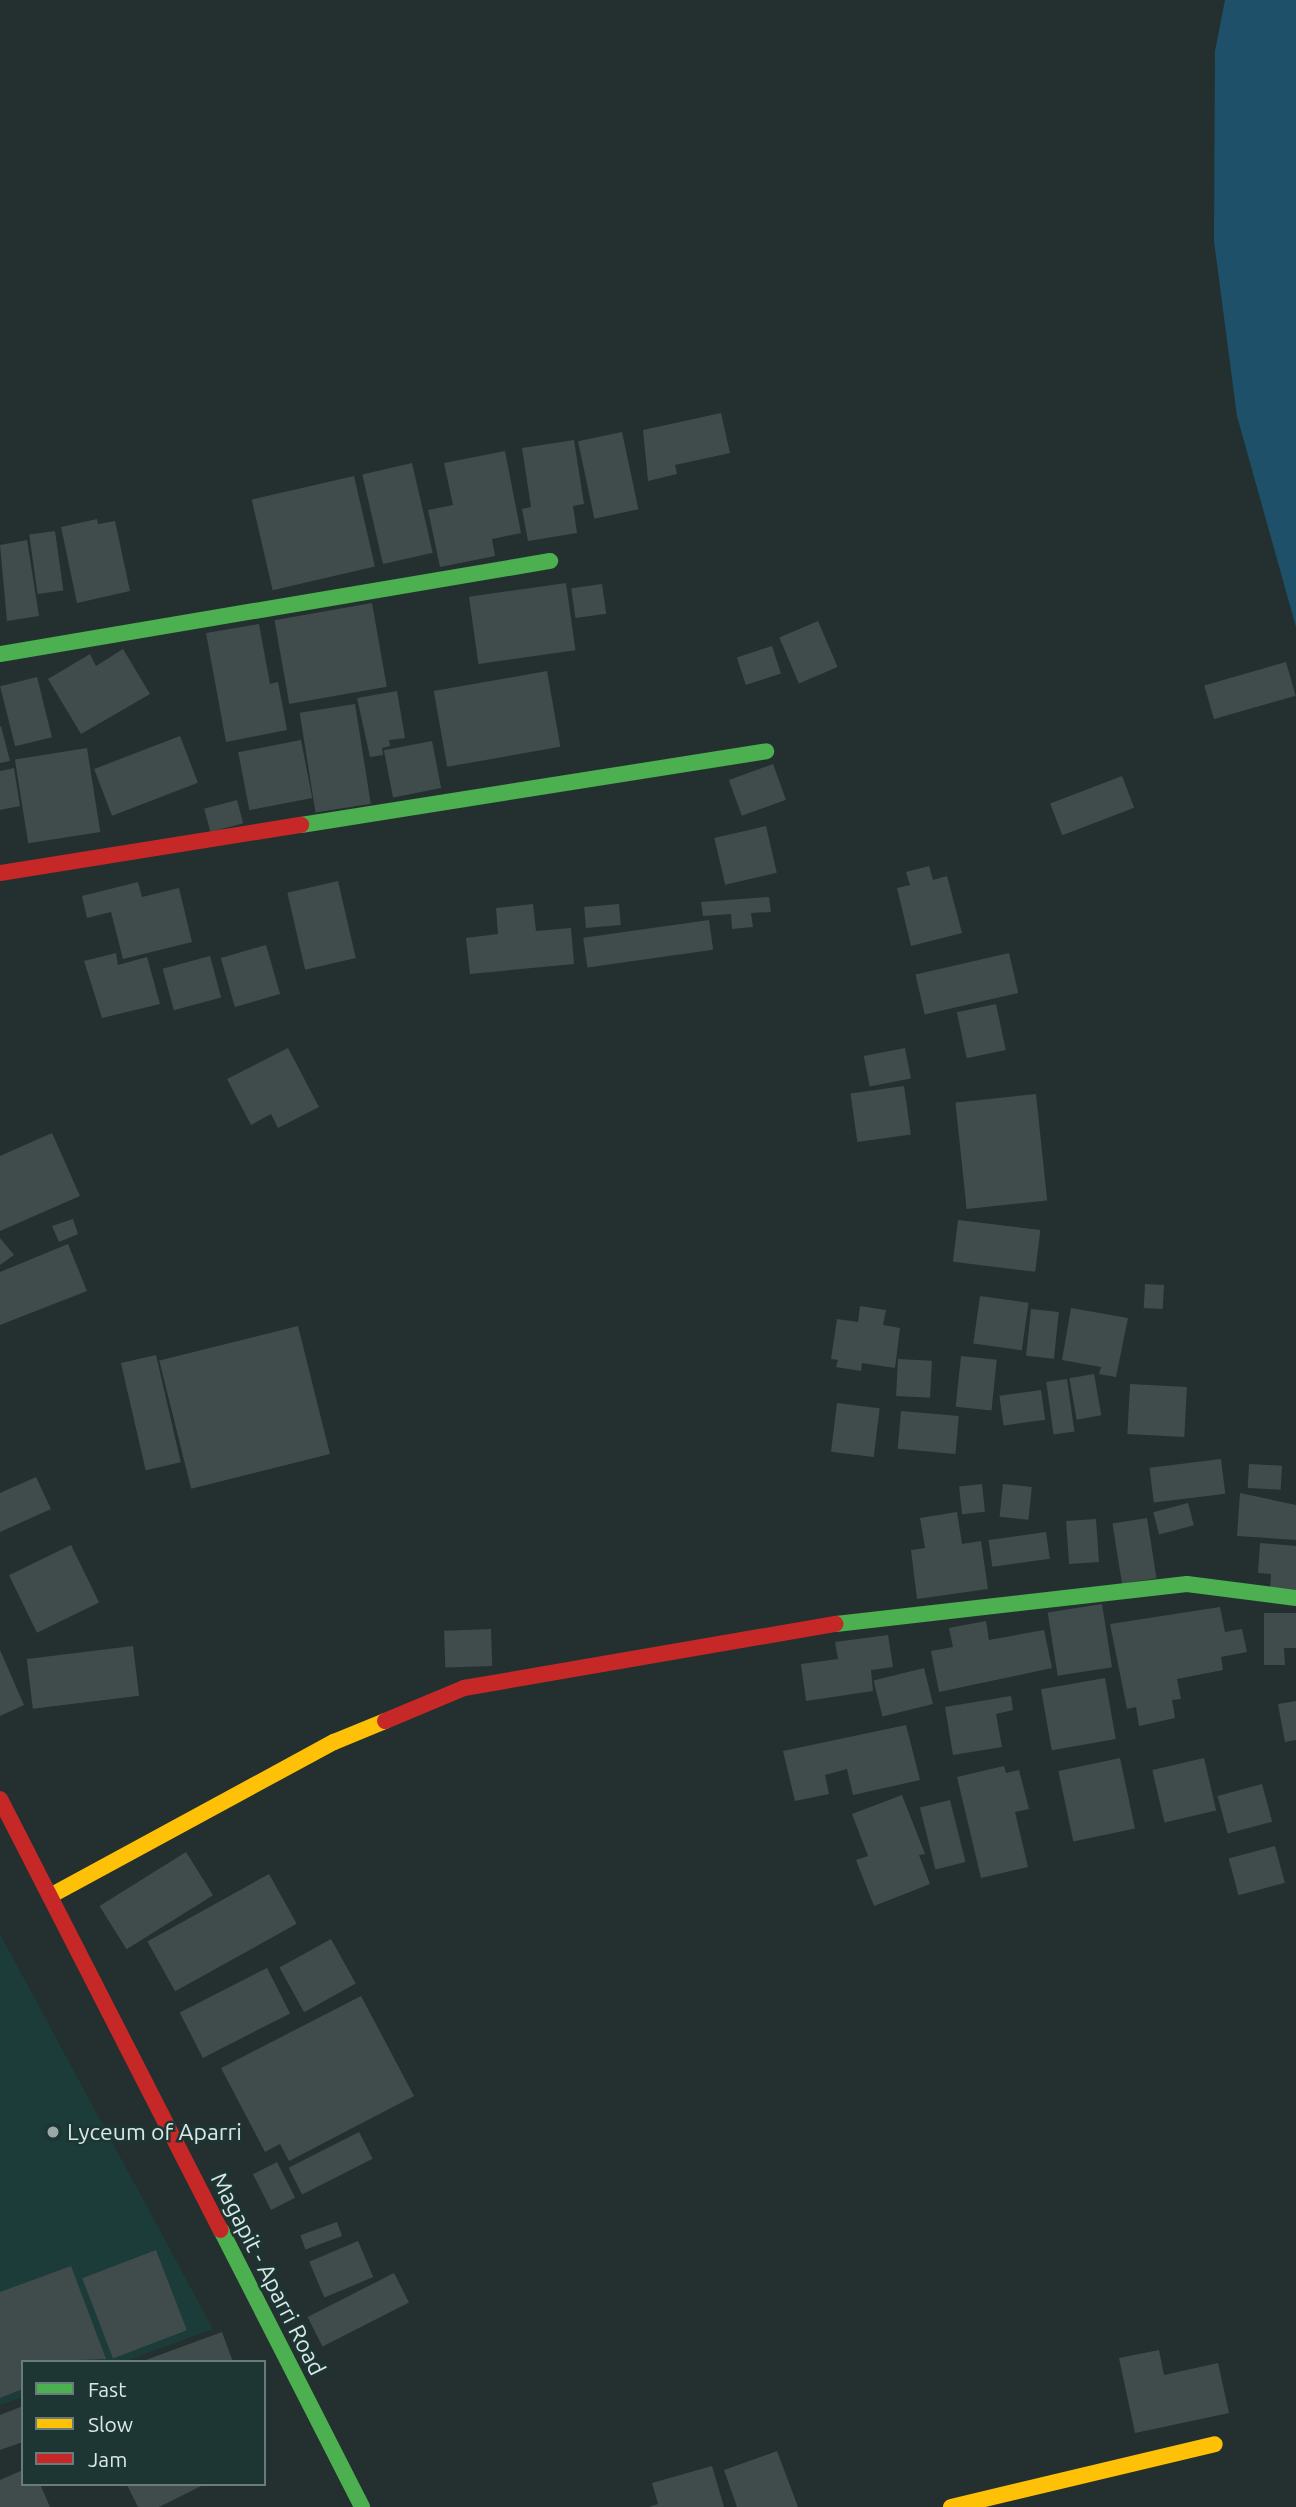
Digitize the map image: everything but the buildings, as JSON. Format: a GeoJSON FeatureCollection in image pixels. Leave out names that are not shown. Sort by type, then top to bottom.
{"type":"FeatureCollection","features":[{"type":"Feature","properties":{"kind":"street"},"geometry":{"type":"LineString","coordinates":[[0,654],[550,561]]}},
{"type":"Feature","properties":{"kind":"street"},"geometry":{"type":"LineString","coordinates":[[0,873],[766,751]]}},
{"type":"Feature","properties":{"kind":"street"},"geometry":{"type":"LineString","coordinates":[[50,1896],[334,1742],[464,1688],[850,1622],[1187,1584],[1296,1598]]}},
{"type":"Feature","properties":{"kind":"street","name":"Magapit - Aparri Road"},"geometry":{"type":"LineString","coordinates":[[0,1799],[362,2507]]}},
{"type":"Feature","properties":{"kind":"street"},"geometry":{"type":"LineString","coordinates":[[951,2507],[1215,2444]]}},
{"type":"Feature","properties":{"kind":"shaded area"},"geometry":{"type":"Polygon","coordinates":[[[1225,0],[1296,0],[1296,627],[1237,416],[1214,241],[1215,51],[1225,0]]]}},
{"type":"Feature","properties":{"kind":"shaded area","name":"Lyceum of Aparri"},"geometry":{"type":"Polygon","coordinates":[[[0,1934],[213,2329],[128,2360],[21,2360],[21,2398],[0,2405],[0,1934]]]}},
{"type":"Feature","properties":{"kind":"traffic: fast"},"geometry":{"type":"LineString","coordinates":[[0,654],[550,561]]}},
{"type":"Feature","properties":{"kind":"traffic: fast"},"geometry":{"type":"LineString","coordinates":[[301,825],[766,751]]}},
{"type":"Feature","properties":{"kind":"traffic: fast"},"geometry":{"type":"LineString","coordinates":[[836,1624],[1187,1584],[1296,1598]]}},
{"type":"Feature","properties":{"kind":"traffic: fast"},"geometry":{"type":"LineString","coordinates":[[221,2230],[362,2507]]}},
{"type":"Feature","properties":{"kind":"traffic: slow"},"geometry":{"type":"LineString","coordinates":[[50,1896],[334,1742],[385,1721]]}},
{"type":"Feature","properties":{"kind":"traffic: slow"},"geometry":{"type":"LineString","coordinates":[[951,2507],[1215,2444]]}},
{"type":"Feature","properties":{"kind":"traffic: jam"},"geometry":{"type":"LineString","coordinates":[[0,873],[301,825]]}},
{"type":"Feature","properties":{"kind":"traffic: jam"},"geometry":{"type":"LineString","coordinates":[[385,1721],[464,1688],[836,1624]]}},
{"type":"Feature","properties":{"kind":"traffic: jam"},"geometry":{"type":"LineString","coordinates":[[0,1799],[221,2230]]}},
{"type":"Feature","properties":{"kind":"place","name":"Lyceum of Aparri"},"geometry":{"type":"Point","coordinates":[53,2132]}}]}
